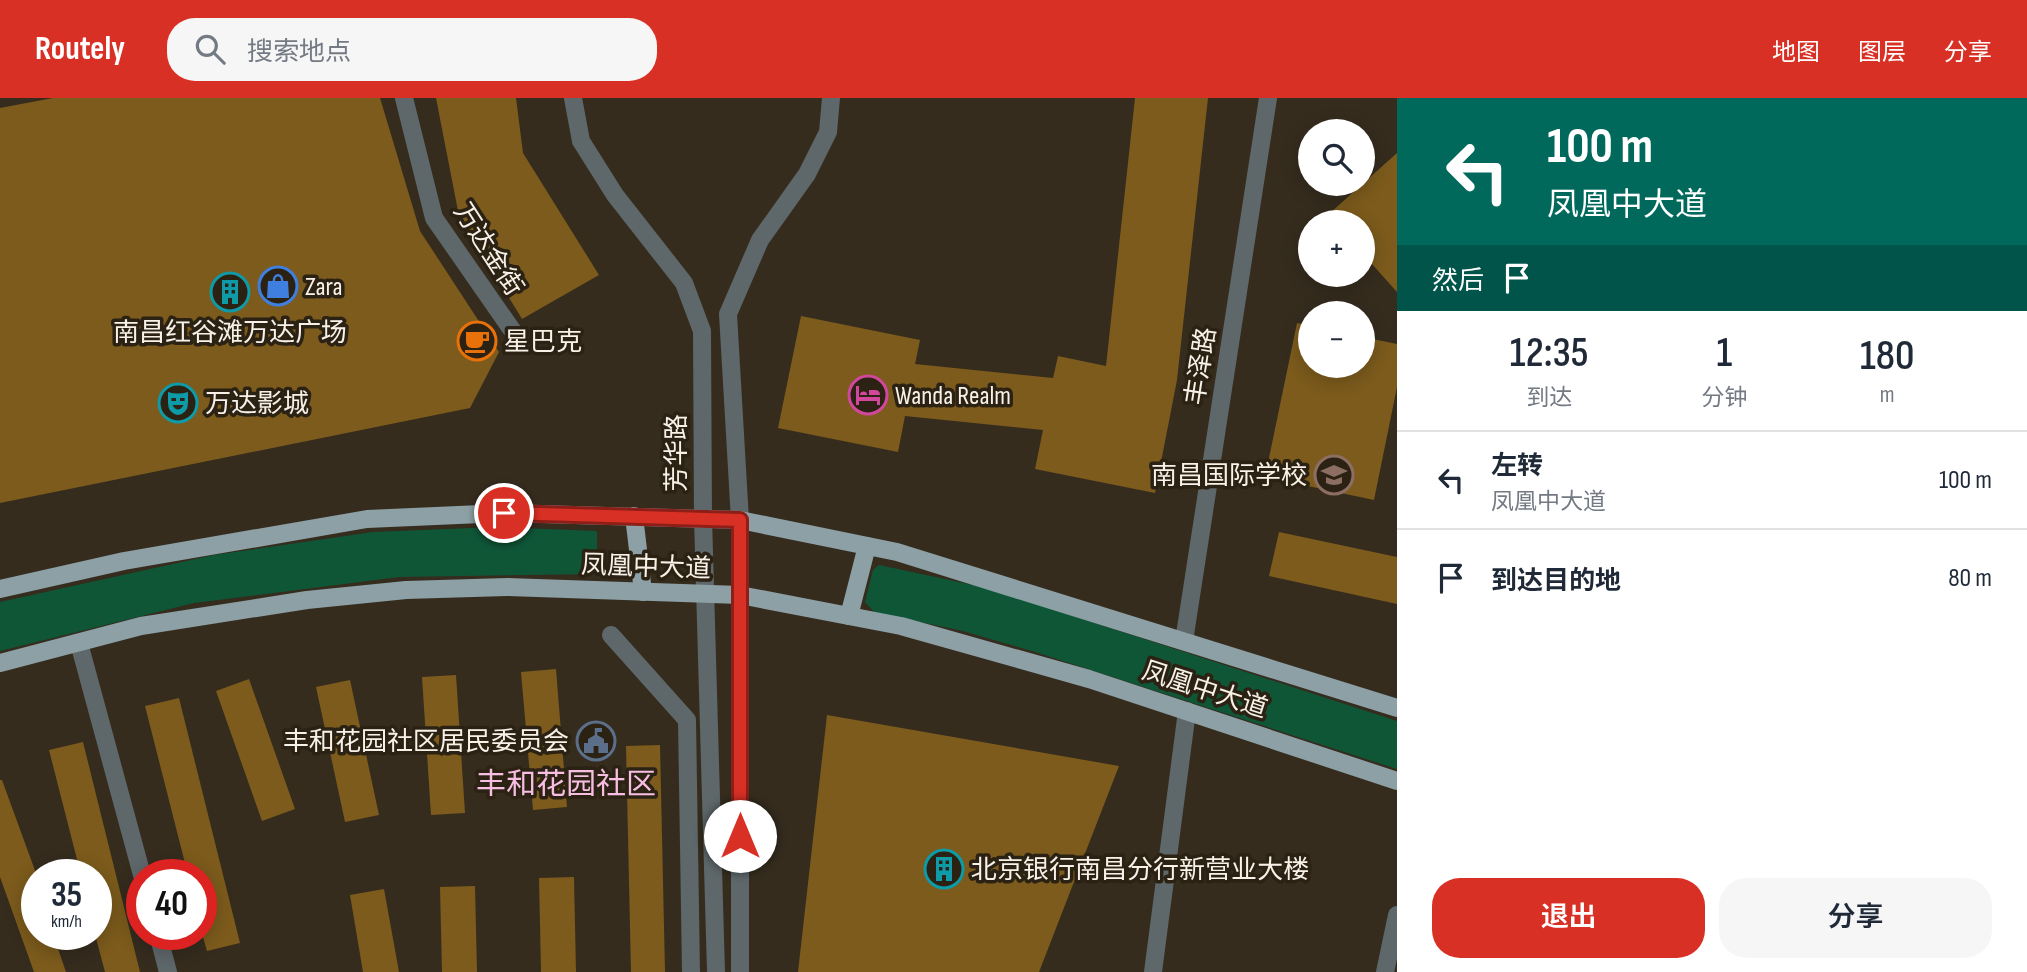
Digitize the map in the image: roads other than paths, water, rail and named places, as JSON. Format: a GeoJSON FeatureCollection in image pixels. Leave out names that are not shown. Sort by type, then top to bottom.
{"type":"FeatureCollection","features":[{"type":"Feature","properties":{"kind":"main road","name":"凤凰中大道"},"geometry":{"type":"LineString","coordinates":[[0,589],[124,561],[367,519],[504,513],[740,520],[897,552],[1397,708]]}},
{"type":"Feature","properties":{"kind":"main road"},"geometry":{"type":"LineString","coordinates":[[634,516],[643,592]]}},
{"type":"Feature","properties":{"kind":"main road"},"geometry":{"type":"LineString","coordinates":[[849,616],[867,546]]}},
{"type":"Feature","properties":{"kind":"main road","name":"凤凰中大道"},"geometry":{"type":"LineString","coordinates":[[0,663],[141,626],[307,600],[406,590],[507,587],[740,595],[901,626],[1076,675],[1397,781]]}},
{"type":"Feature","properties":{"kind":"street","name":"万达金街"},"geometry":{"type":"LineString","coordinates":[[404,98],[434,218],[520,342]]}},
{"type":"Feature","properties":{"kind":"street","name":"芳华路"},"geometry":{"type":"LineString","coordinates":[[573,98],[581,141],[615,195],[684,283],[702,331],[702,518],[716,972]]}},
{"type":"Feature","properties":{"kind":"street"},"geometry":{"type":"LineString","coordinates":[[740,972],[740,520],[728,314],[760,240],[807,174],[819,151],[828,132],[831,98]]}},
{"type":"Feature","properties":{"kind":"street","name":"丰泽路"},"geometry":{"type":"LineString","coordinates":[[1184,642],[1268,98]]}},
{"type":"Feature","properties":{"kind":"street"},"geometry":{"type":"LineString","coordinates":[[611,635],[687,720],[691,972]]}},
{"type":"Feature","properties":{"kind":"street"},"geometry":{"type":"LineString","coordinates":[[79,643],[138,859]]}},
{"type":"Feature","properties":{"kind":"street"},"geometry":{"type":"LineString","coordinates":[[1153,972],[1187,711]]}},
{"type":"Feature","properties":{"kind":"street"},"geometry":{"type":"LineString","coordinates":[[1385,972],[1397,915]]}},
{"type":"Feature","properties":{"kind":"street"},"geometry":{"type":"LineString","coordinates":[[162,950],[168,972]]}},
{"type":"Feature","properties":{"kind":"place","name":"Zara"},"geometry":{"type":"Point","coordinates":[278,286]}},
{"type":"Feature","properties":{"kind":"place","name":"南昌红谷滩万达广场"},"geometry":{"type":"Point","coordinates":[230,292]}},
{"type":"Feature","properties":{"kind":"place","name":"星巴克"},"geometry":{"type":"Point","coordinates":[477,341]}},
{"type":"Feature","properties":{"kind":"place","name":"Wanda Realm"},"geometry":{"type":"Point","coordinates":[868,395]}},
{"type":"Feature","properties":{"kind":"place","name":"万达影城"},"geometry":{"type":"Point","coordinates":[178,403]}},
{"type":"Feature","properties":{"kind":"place","name":"南昌国际学校"},"geometry":{"type":"Point","coordinates":[1334,475]}},
{"type":"Feature","properties":{"kind":"place","name":"丰和花园社区居民委员会"},"geometry":{"type":"Point","coordinates":[596,741]}},
{"type":"Feature","properties":{"kind":"place","name":"北京银行南昌分行新营业大楼"},"geometry":{"type":"Point","coordinates":[944,869]}},
{"type":"Feature","properties":{"kind":"district","name":"丰和花园社区"},"geometry":{"type":"Point","coordinates":[566,784]}}]}
